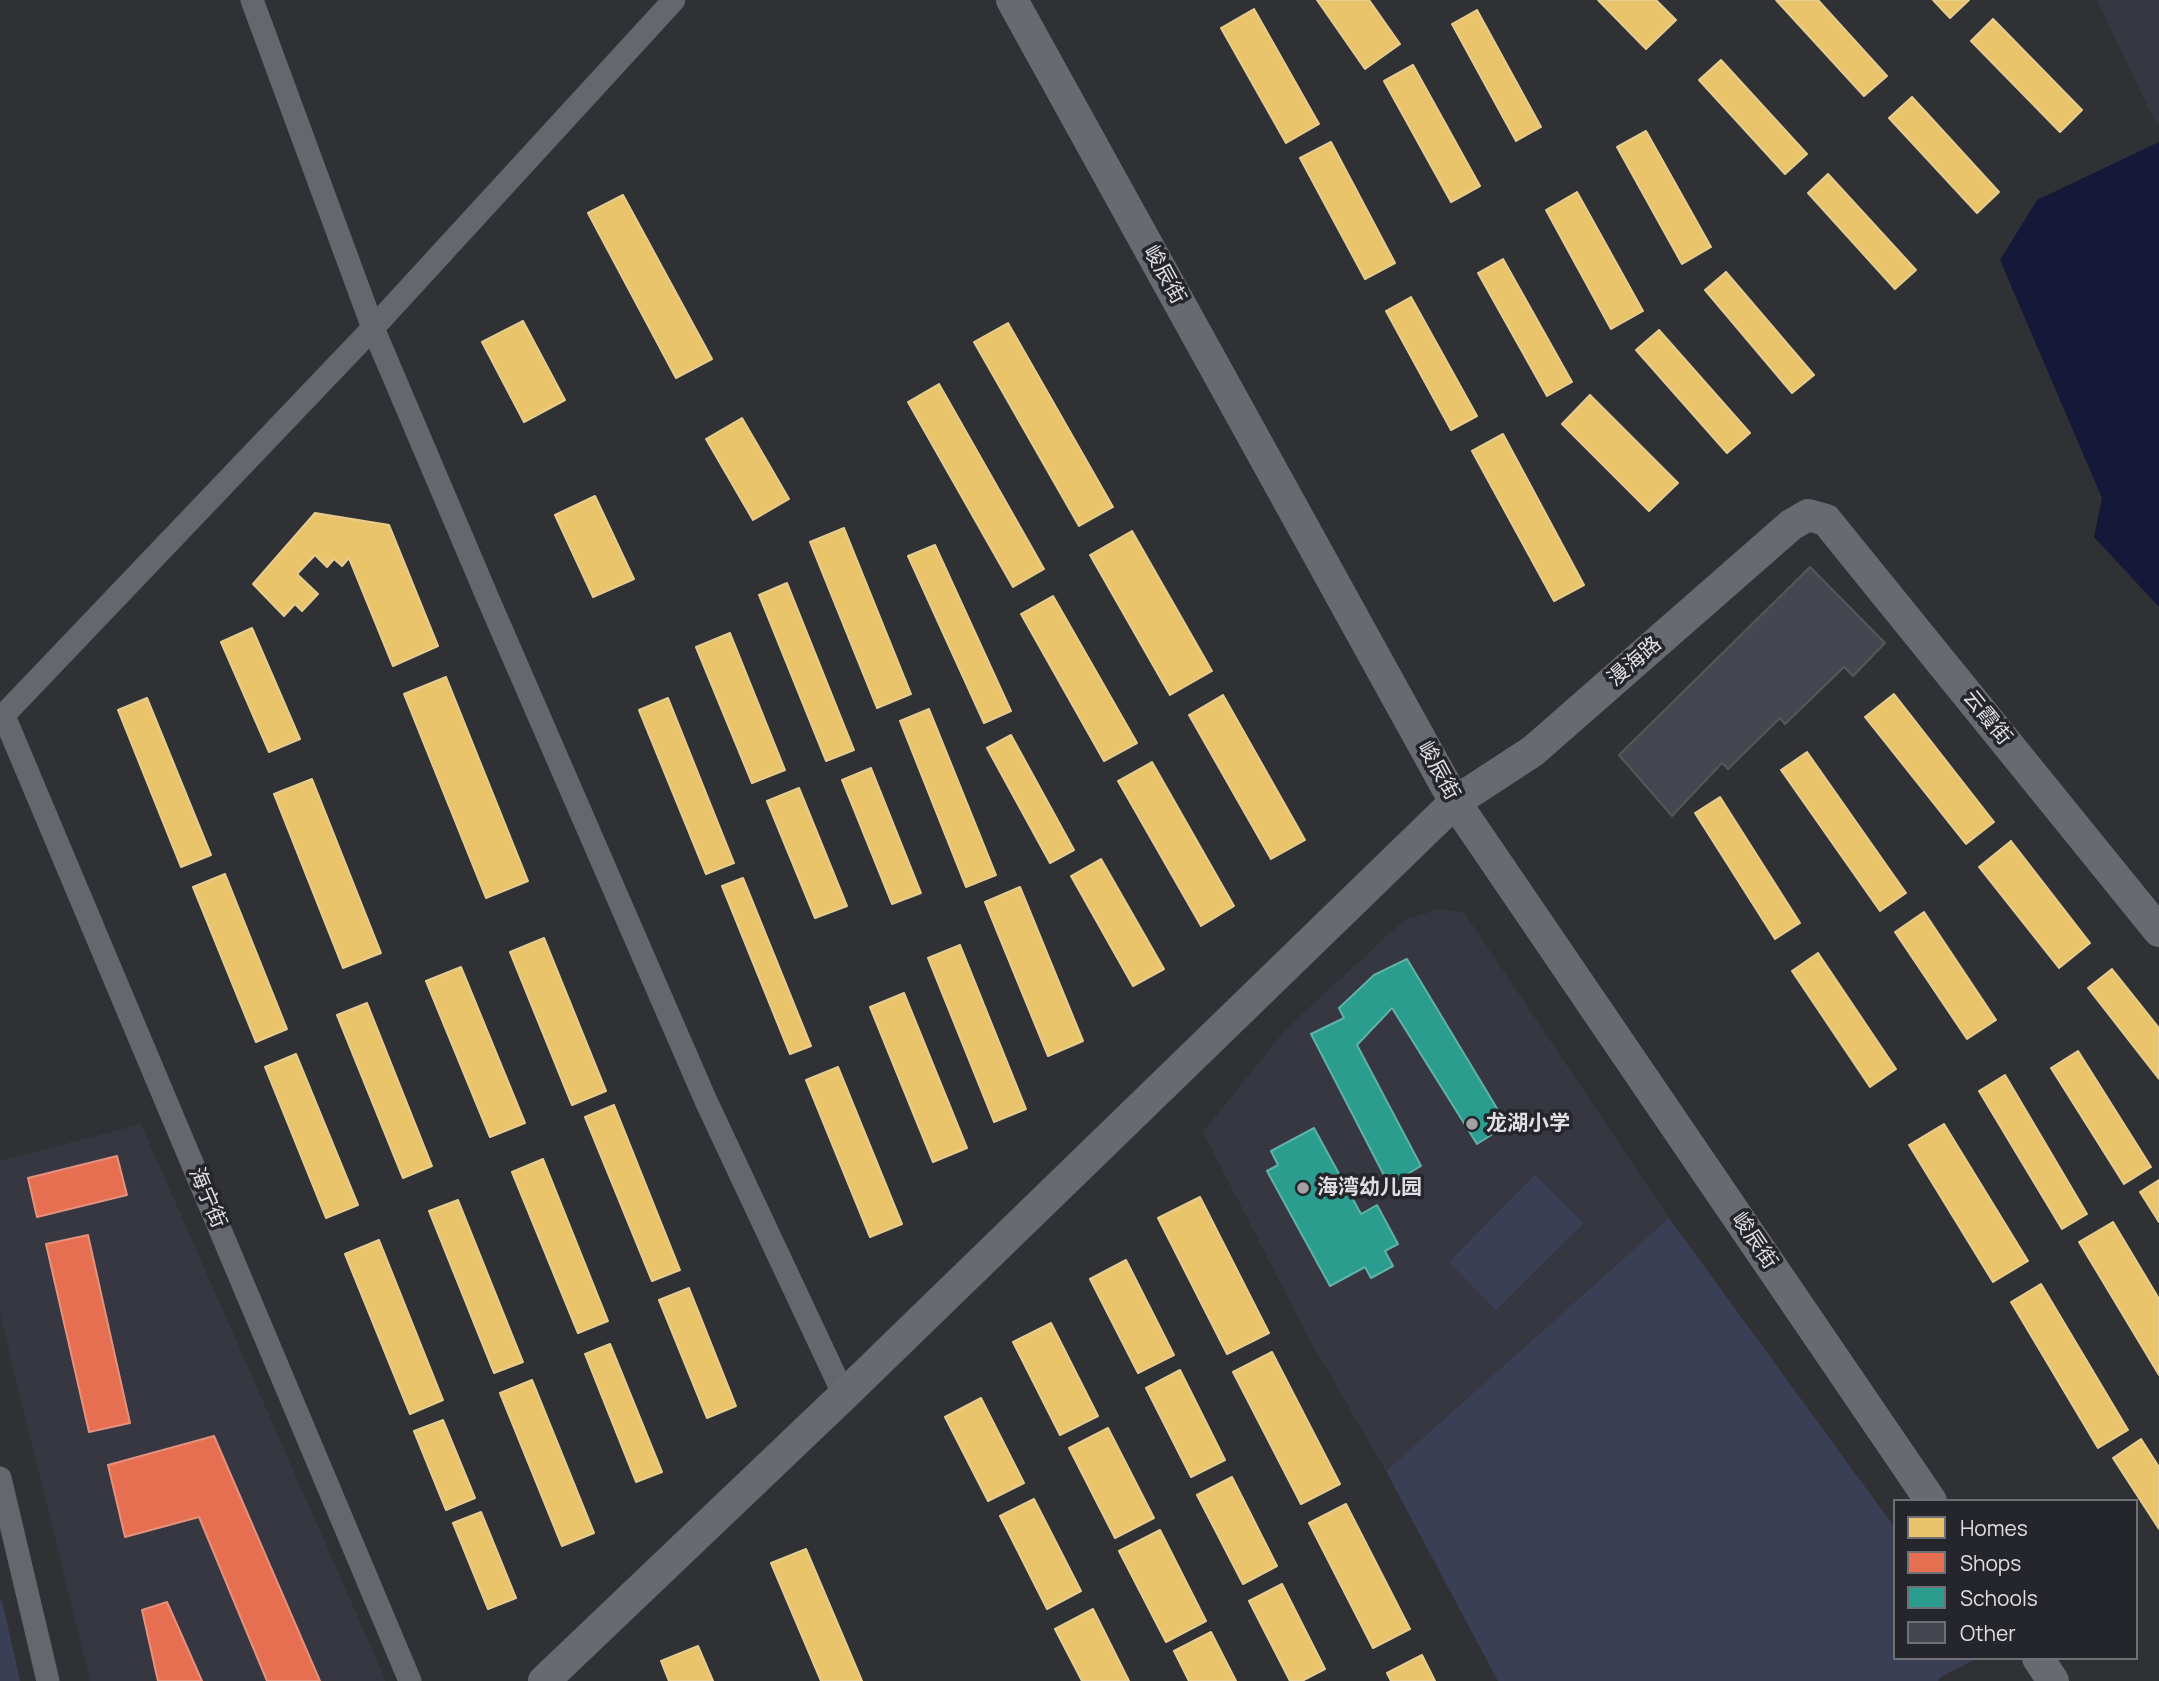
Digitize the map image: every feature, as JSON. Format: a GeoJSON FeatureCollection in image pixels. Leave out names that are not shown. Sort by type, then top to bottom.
{"type":"FeatureCollection","features":[{"type":"Feature","properties":{"kind":"street"},"geometry":{"type":"LineString","coordinates":[[251,0],[373,328],[706,1101],[844,1395]]}},
{"type":"Feature","properties":{"kind":"street"},"geometry":{"type":"LineString","coordinates":[[2,717],[373,328],[674,0]]}},
{"type":"Feature","properties":{"kind":"street","name":"峻辰街"},"geometry":{"type":"LineString","coordinates":[[1012,0],[1455,802],[1930,1499]]}},
{"type":"Feature","properties":{"kind":"street","name":"漫海路"},"geometry":{"type":"LineString","coordinates":[[544,1681],[844,1395],[1455,802],[1533,751],[1791,525],[1808,515]]}},
{"type":"Feature","properties":{"kind":"street","name":"云霞街"},"geometry":{"type":"LineString","coordinates":[[1808,515],[1826,520],[2159,931]]}},
{"type":"Feature","properties":{"kind":"street","name":"海宁街"},"geometry":{"type":"LineString","coordinates":[[2,717],[410,1681]]}},
{"type":"Feature","properties":{"kind":"street"},"geometry":{"type":"LineString","coordinates":[[0,1478],[48,1681]]}},
{"type":"Feature","properties":{"kind":"street"},"geometry":{"type":"LineString","coordinates":[[2039,1660],[2053,1681]]}},
{"type":"Feature","properties":{"kind":"shaded area"},"geometry":{"type":"Polygon","coordinates":[[[2097,0],[2159,0],[2159,123],[2156,124],[2097,0]]]}},
{"type":"Feature","properties":{"kind":"shaded area"},"geometry":{"type":"Polygon","coordinates":[[[2159,142],[2159,607],[2094,537],[2102,498],[2000,260],[2037,200],[2159,142]]]}},
{"type":"Feature","properties":{"kind":"shaded area","name":"龙湖小学"},"geometry":{"type":"Polygon","coordinates":[[[1439,909],[1464,912],[1669,1218],[1386,1471],[1308,1337],[1203,1132],[1285,1030],[1404,920],[1439,909]]]}},
{"type":"Feature","properties":{"kind":"shaded area"},"geometry":{"type":"Polygon","coordinates":[[[141,1124],[386,1681],[90,1681],[0,1314],[0,1161],[141,1124]]]}},
{"type":"Feature","properties":{"kind":"shaded area"},"geometry":{"type":"Polygon","coordinates":[[[1535,1175],[1584,1223],[1496,1310],[1449,1262],[1535,1175]]]}},
{"type":"Feature","properties":{"kind":"shaded area"},"geometry":{"type":"Polygon","coordinates":[[[1669,1218],[1893,1525],[1893,1660],[1974,1660],[1938,1681],[1498,1681],[1386,1471],[1669,1218]]]}},
{"type":"Feature","properties":{"kind":"shaded area"},"geometry":{"type":"Polygon","coordinates":[[[2,1600],[20,1681],[0,1681],[2,1600]]]}},
{"type":"Feature","properties":{"kind":"building: Homes"},"geometry":{"type":"Polygon","coordinates":[[[1317,0],[1369,0],[1400,44],[1365,69],[1317,0]]]}},
{"type":"Feature","properties":{"kind":"building: Homes"},"geometry":{"type":"Polygon","coordinates":[[[1598,0],[1656,0],[1676,20],[1646,49],[1598,0]]]}},
{"type":"Feature","properties":{"kind":"building: Homes"},"geometry":{"type":"Polygon","coordinates":[[[1776,0],[1818,0],[1887,76],[1864,96],[1776,0]]]}},
{"type":"Feature","properties":{"kind":"building: Homes"},"geometry":{"type":"Polygon","coordinates":[[[1933,0],[1969,0],[1950,18],[1933,0]]]}},
{"type":"Feature","properties":{"kind":"building: Homes"},"geometry":{"type":"Polygon","coordinates":[[[1254,9],[1319,124],[1286,143],[1221,28],[1254,9]]]}},
{"type":"Feature","properties":{"kind":"building: Homes"},"geometry":{"type":"Polygon","coordinates":[[[1477,10],[1541,127],[1516,141],[1452,24],[1477,10]]]}},
{"type":"Feature","properties":{"kind":"building: Homes"},"geometry":{"type":"Polygon","coordinates":[[[1993,19],[2082,110],[2060,132],[1971,41],[1993,19]]]}},
{"type":"Feature","properties":{"kind":"building: Homes"},"geometry":{"type":"Polygon","coordinates":[[[1721,60],[1807,154],[1785,174],[1699,80],[1721,60]]]}},
{"type":"Feature","properties":{"kind":"building: Homes"},"geometry":{"type":"Polygon","coordinates":[[[1413,65],[1480,186],[1451,202],[1384,81],[1413,65]]]}},
{"type":"Feature","properties":{"kind":"building: Homes"},"geometry":{"type":"Polygon","coordinates":[[[1912,97],[1999,192],[1977,213],[1889,118],[1912,97]]]}},
{"type":"Feature","properties":{"kind":"building: Homes"},"geometry":{"type":"Polygon","coordinates":[[[1646,131],[1711,247],[1682,264],[1617,147],[1646,131]]]}},
{"type":"Feature","properties":{"kind":"building: Homes"},"geometry":{"type":"Polygon","coordinates":[[[1331,142],[1395,263],[1365,279],[1300,158],[1331,142]]]}},
{"type":"Feature","properties":{"kind":"building: Homes"},"geometry":{"type":"Polygon","coordinates":[[[1828,174],[1916,270],[1895,289],[1808,193],[1828,174]]]}},
{"type":"Feature","properties":{"kind":"building: Homes"},"geometry":{"type":"Polygon","coordinates":[[[1577,192],[1643,311],[1611,329],[1546,210],[1577,192]]]}},
{"type":"Feature","properties":{"kind":"building: Homes"},"geometry":{"type":"Polygon","coordinates":[[[623,195],[712,359],[676,378],[588,213],[623,195]]]}},
{"type":"Feature","properties":{"kind":"building: Homes"},"geometry":{"type":"Polygon","coordinates":[[[1503,259],[1572,382],[1547,396],[1478,273],[1503,259]]]}},
{"type":"Feature","properties":{"kind":"building: Homes"},"geometry":{"type":"Polygon","coordinates":[[[1726,272],[1814,375],[1792,393],[1705,290],[1726,272]]]}},
{"type":"Feature","properties":{"kind":"building: Homes"},"geometry":{"type":"Polygon","coordinates":[[[1411,297],[1477,416],[1451,430],[1386,311],[1411,297]]]}},
{"type":"Feature","properties":{"kind":"building: Homes"},"geometry":{"type":"Polygon","coordinates":[[[523,321],[565,400],[524,422],[482,342],[523,321]]]}},
{"type":"Feature","properties":{"kind":"building: Homes"},"geometry":{"type":"Polygon","coordinates":[[[1008,323],[1113,507],[1079,526],[974,342],[1008,323]]]}},
{"type":"Feature","properties":{"kind":"building: Homes"},"geometry":{"type":"Polygon","coordinates":[[[1659,330],[1750,433],[1727,453],[1636,350],[1659,330]]]}},
{"type":"Feature","properties":{"kind":"building: Homes"},"geometry":{"type":"Polygon","coordinates":[[[939,384],[1044,569],[1013,587],[908,402],[939,384]]]}},
{"type":"Feature","properties":{"kind":"building: Homes"},"geometry":{"type":"Polygon","coordinates":[[[1590,395],[1678,483],[1649,511],[1562,424],[1590,395]]]}},
{"type":"Feature","properties":{"kind":"building: Homes"},"geometry":{"type":"Polygon","coordinates":[[[742,418],[789,499],[753,520],[706,439],[742,418]]]}},
{"type":"Feature","properties":{"kind":"building: Homes"},"geometry":{"type":"Polygon","coordinates":[[[1503,434],[1584,585],[1554,601],[1472,451],[1503,434]]]}},
{"type":"Feature","properties":{"kind":"building: Homes"},"geometry":{"type":"Polygon","coordinates":[[[595,496],[634,579],[593,597],[555,515],[595,496]]]}},
{"type":"Feature","properties":{"kind":"building: Homes"},"geometry":{"type":"Polygon","coordinates":[[[315,513],[389,525],[438,646],[393,666],[349,558],[342,566],[334,559],[327,567],[315,555],[297,574],[318,594],[302,611],[295,604],[284,616],[253,584],[315,513]]]}},
{"type":"Feature","properties":{"kind":"building: Homes"},"geometry":{"type":"Polygon","coordinates":[[[844,528],[911,694],[877,708],[810,542],[844,528]]]}},
{"type":"Feature","properties":{"kind":"building: Homes"},"geometry":{"type":"Polygon","coordinates":[[[1132,531],[1212,671],[1170,695],[1090,555],[1132,531]]]}},
{"type":"Feature","properties":{"kind":"building: Homes"},"geometry":{"type":"Polygon","coordinates":[[[935,545],[1011,711],[984,723],[908,556],[935,545]]]}},
{"type":"Feature","properties":{"kind":"building: Homes"},"geometry":{"type":"Polygon","coordinates":[[[787,583],[854,750],[826,761],[759,595],[787,583]]]}},
{"type":"Feature","properties":{"kind":"building: Homes"},"geometry":{"type":"Polygon","coordinates":[[[1053,596],[1137,743],[1104,761],[1021,614],[1053,596]]]}},
{"type":"Feature","properties":{"kind":"building: Homes"},"geometry":{"type":"Polygon","coordinates":[[[252,628],[300,739],[269,752],[221,642],[252,628]]]}},
{"type":"Feature","properties":{"kind":"building: Homes"},"geometry":{"type":"Polygon","coordinates":[[[730,633],[785,770],[752,783],[696,647],[730,633]]]}},
{"type":"Feature","properties":{"kind":"building: Homes"},"geometry":{"type":"Polygon","coordinates":[[[446,677],[528,881],[486,898],[404,694],[446,677]]]}},
{"type":"Feature","properties":{"kind":"building: Homes"},"geometry":{"type":"Polygon","coordinates":[[[1894,694],[1994,822],[1966,844],[1865,717],[1894,694]]]}},
{"type":"Feature","properties":{"kind":"building: Homes"},"geometry":{"type":"Polygon","coordinates":[[[1223,695],[1305,840],[1271,859],[1189,715],[1223,695]]]}},
{"type":"Feature","properties":{"kind":"building: Homes"},"geometry":{"type":"Polygon","coordinates":[[[147,698],[211,855],[181,867],[118,710],[147,698]]]}},
{"type":"Feature","properties":{"kind":"building: Homes"},"geometry":{"type":"Polygon","coordinates":[[[668,698],[734,863],[706,874],[639,710],[668,698]]]}},
{"type":"Feature","properties":{"kind":"building: Homes"},"geometry":{"type":"Polygon","coordinates":[[[929,709],[996,875],[966,887],[900,721],[929,709]]]}},
{"type":"Feature","properties":{"kind":"building: Homes"},"geometry":{"type":"Polygon","coordinates":[[[1011,735],[1074,850],[1050,863],[987,748],[1011,735]]]}},
{"type":"Feature","properties":{"kind":"building: Homes"},"geometry":{"type":"Polygon","coordinates":[[[1807,752],[1906,893],[1880,911],[1781,770],[1807,752]]]}},
{"type":"Feature","properties":{"kind":"building: Homes"},"geometry":{"type":"Polygon","coordinates":[[[1152,762],[1234,906],[1201,926],[1118,781],[1152,762]]]}},
{"type":"Feature","properties":{"kind":"building: Homes"},"geometry":{"type":"Polygon","coordinates":[[[871,768],[921,893],[892,904],[842,780],[871,768]]]}},
{"type":"Feature","properties":{"kind":"building: Homes"},"geometry":{"type":"Polygon","coordinates":[[[312,779],[381,953],[343,968],[274,794],[312,779]]]}},
{"type":"Feature","properties":{"kind":"building: Homes"},"geometry":{"type":"Polygon","coordinates":[[[799,788],[847,906],[815,918],[767,801],[799,788]]]}},
{"type":"Feature","properties":{"kind":"building: Homes"},"geometry":{"type":"Polygon","coordinates":[[[1720,797],[1800,923],[1775,939],[1695,813],[1720,797]]]}},
{"type":"Feature","properties":{"kind":"building: Homes"},"geometry":{"type":"Polygon","coordinates":[[[2011,841],[2090,943],[2059,968],[1979,867],[2011,841]]]}},
{"type":"Feature","properties":{"kind":"building: Homes"},"geometry":{"type":"Polygon","coordinates":[[[1101,859],[1164,969],[1133,986],[1071,876],[1101,859]]]}},
{"type":"Feature","properties":{"kind":"building: Homes"},"geometry":{"type":"Polygon","coordinates":[[[225,874],[287,1029],[256,1042],[193,887],[225,874]]]}},
{"type":"Feature","properties":{"kind":"building: Homes"},"geometry":{"type":"Polygon","coordinates":[[[743,878],[811,1046],[790,1054],[722,886],[743,878]]]}},
{"type":"Feature","properties":{"kind":"building: Homes"},"geometry":{"type":"Polygon","coordinates":[[[1020,887],[1083,1041],[1048,1056],[985,902],[1020,887]]]}},
{"type":"Feature","properties":{"kind":"building: Homes"},"geometry":{"type":"Polygon","coordinates":[[[1924,912],[1996,1020],[1967,1039],[1895,932],[1924,912]]]}},
{"type":"Feature","properties":{"kind":"building: Homes"},"geometry":{"type":"Polygon","coordinates":[[[544,938],[606,1091],[572,1105],[510,952],[544,938]]]}},
{"type":"Feature","properties":{"kind":"building: Homes"},"geometry":{"type":"Polygon","coordinates":[[[960,945],[1026,1109],[994,1122],[928,958],[960,945]]]}},
{"type":"Feature","properties":{"kind":"building: Homes"},"geometry":{"type":"Polygon","coordinates":[[[1818,953],[1896,1069],[1870,1087],[1792,971],[1818,953]]]}},
{"type":"Feature","properties":{"kind":"building: Homes"},"geometry":{"type":"Polygon","coordinates":[[[461,967],[525,1123],[490,1137],[426,981],[461,967]]]}},
{"type":"Feature","properties":{"kind":"building: Homes"},"geometry":{"type":"Polygon","coordinates":[[[2112,969],[2159,1028],[2159,1079],[2088,988],[2112,969]]]}},
{"type":"Feature","properties":{"kind":"building: Homes"},"geometry":{"type":"Polygon","coordinates":[[[904,993],[967,1148],[933,1162],[870,1007],[904,993]]]}},
{"type":"Feature","properties":{"kind":"building: Homes"},"geometry":{"type":"Polygon","coordinates":[[[367,1003],[432,1166],[403,1178],[337,1015],[367,1003]]]}},
{"type":"Feature","properties":{"kind":"building: Homes"},"geometry":{"type":"Polygon","coordinates":[[[2078,1051],[2151,1167],[2124,1184],[2051,1068],[2078,1051]]]}},
{"type":"Feature","properties":{"kind":"building: Homes"},"geometry":{"type":"Polygon","coordinates":[[[296,1054],[358,1205],[326,1218],[265,1067],[296,1054]]]}},
{"type":"Feature","properties":{"kind":"building: Homes"},"geometry":{"type":"Polygon","coordinates":[[[838,1067],[902,1224],[870,1237],[806,1080],[838,1067]]]}},
{"type":"Feature","properties":{"kind":"building: Homes"},"geometry":{"type":"Polygon","coordinates":[[[2005,1075],[2087,1214],[2062,1229],[1979,1091],[2005,1075]]]}},
{"type":"Feature","properties":{"kind":"building: Homes"},"geometry":{"type":"Polygon","coordinates":[[[614,1105],[680,1270],[652,1281],[585,1117],[614,1105]]]}},
{"type":"Feature","properties":{"kind":"building: Homes"},"geometry":{"type":"Polygon","coordinates":[[[1944,1124],[2028,1261],[1993,1282],[1909,1145],[1944,1124]]]}},
{"type":"Feature","properties":{"kind":"building: Homes"},"geometry":{"type":"Polygon","coordinates":[[[543,1159],[608,1321],[578,1333],[512,1172],[543,1159]]]}},
{"type":"Feature","properties":{"kind":"building: Homes"},"geometry":{"type":"Polygon","coordinates":[[[2159,1180],[2159,1222],[2140,1192],[2159,1180]]]}},
{"type":"Feature","properties":{"kind":"building: Homes"},"geometry":{"type":"Polygon","coordinates":[[[1200,1197],[1269,1333],[1227,1354],[1158,1218],[1200,1197]]]}},
{"type":"Feature","properties":{"kind":"building: Homes"},"geometry":{"type":"Polygon","coordinates":[[[458,1200],[523,1362],[494,1373],[429,1211],[458,1200]]]}},
{"type":"Feature","properties":{"kind":"building: Homes"},"geometry":{"type":"Polygon","coordinates":[[[2113,1222],[2159,1299],[2159,1375],[2079,1242],[2113,1222]]]}},
{"type":"Feature","properties":{"kind":"building: Homes"},"geometry":{"type":"Polygon","coordinates":[[[379,1240],[443,1400],[410,1414],[345,1254],[379,1240]]]}},
{"type":"Feature","properties":{"kind":"building: Homes"},"geometry":{"type":"Polygon","coordinates":[[[1126,1260],[1174,1355],[1138,1373],[1090,1279],[1126,1260]]]}},
{"type":"Feature","properties":{"kind":"building: Homes"},"geometry":{"type":"Polygon","coordinates":[[[2041,1284],[2128,1430],[2098,1448],[2011,1302],[2041,1284]]]}},
{"type":"Feature","properties":{"kind":"building: Homes"},"geometry":{"type":"Polygon","coordinates":[[[689,1288],[736,1406],[707,1418],[659,1300],[689,1288]]]}},
{"type":"Feature","properties":{"kind":"building: Homes"},"geometry":{"type":"Polygon","coordinates":[[[1051,1323],[1098,1416],[1060,1435],[1013,1342],[1051,1323]]]}},
{"type":"Feature","properties":{"kind":"building: Homes"},"geometry":{"type":"Polygon","coordinates":[[[610,1344],[662,1472],[636,1482],[585,1354],[610,1344]]]}},
{"type":"Feature","properties":{"kind":"building: Homes"},"geometry":{"type":"Polygon","coordinates":[[[1272,1352],[1340,1484],[1301,1504],[1233,1372],[1272,1352]]]}},
{"type":"Feature","properties":{"kind":"building: Homes"},"geometry":{"type":"Polygon","coordinates":[[[1180,1370],[1225,1460],[1191,1477],[1146,1388],[1180,1370]]]}},
{"type":"Feature","properties":{"kind":"building: Homes"},"geometry":{"type":"Polygon","coordinates":[[[532,1380],[594,1533],[562,1546],[500,1393],[532,1380]]]}},
{"type":"Feature","properties":{"kind":"building: Homes"},"geometry":{"type":"Polygon","coordinates":[[[981,1398],[1024,1483],[988,1501],[945,1417],[981,1398]]]}},
{"type":"Feature","properties":{"kind":"building: Homes"},"geometry":{"type":"Polygon","coordinates":[[[443,1420],[475,1498],[446,1510],[414,1431],[443,1420]]]}},
{"type":"Feature","properties":{"kind":"building: Homes"},"geometry":{"type":"Polygon","coordinates":[[[1108,1428],[1154,1518],[1115,1538],[1069,1448],[1108,1428]]]}},
{"type":"Feature","properties":{"kind":"building: Homes"},"geometry":{"type":"Polygon","coordinates":[[[2141,1439],[2159,1467],[2159,1529],[2113,1458],[2141,1439]]]}},
{"type":"Feature","properties":{"kind":"building: Homes"},"geometry":{"type":"Polygon","coordinates":[[[1232,1477],[1277,1566],[1243,1584],[1197,1495],[1232,1477]]]}},
{"type":"Feature","properties":{"kind":"building: Homes"},"geometry":{"type":"Polygon","coordinates":[[[1034,1499],[1081,1591],[1047,1609],[1000,1516],[1034,1499]]]}},
{"type":"Feature","properties":{"kind":"building: Homes"},"geometry":{"type":"Polygon","coordinates":[[[1346,1504],[1410,1629],[1373,1648],[1309,1523],[1346,1504]]]}},
{"type":"Feature","properties":{"kind":"building: Homes"},"geometry":{"type":"Polygon","coordinates":[[[481,1512],[516,1598],[488,1609],[453,1523],[481,1512]]]}},
{"type":"Feature","properties":{"kind":"building: Homes"},"geometry":{"type":"Polygon","coordinates":[[[1160,1530],[1206,1621],[1166,1642],[1119,1551],[1160,1530]]]}},
{"type":"Feature","properties":{"kind":"building: Homes"},"geometry":{"type":"Polygon","coordinates":[[[806,1549],[862,1681],[821,1681],[771,1563],[806,1549]]]}},
{"type":"Feature","properties":{"kind":"building: Homes"},"geometry":{"type":"Polygon","coordinates":[[[1282,1584],[1325,1669],[1302,1681],[1290,1681],[1249,1601],[1282,1584]]]}},
{"type":"Feature","properties":{"kind":"building: Homes"},"geometry":{"type":"Polygon","coordinates":[[[1093,1609],[1129,1681],[1082,1681],[1055,1629],[1093,1609]]]}},
{"type":"Feature","properties":{"kind":"building: Homes"},"geometry":{"type":"Polygon","coordinates":[[[1211,1632],[1236,1681],[1189,1681],[1174,1651],[1211,1632]]]}},
{"type":"Feature","properties":{"kind":"building: Homes"},"geometry":{"type":"Polygon","coordinates":[[[698,1646],[713,1681],[669,1681],[661,1661],[698,1646]]]}},
{"type":"Feature","properties":{"kind":"building: Homes"},"geometry":{"type":"Polygon","coordinates":[[[1422,1655],[1435,1681],[1391,1681],[1387,1673],[1422,1655]]]}},
{"type":"Feature","properties":{"kind":"building: Shops"},"geometry":{"type":"Polygon","coordinates":[[[117,1156],[127,1195],[37,1217],[28,1178],[117,1156]]]}},
{"type":"Feature","properties":{"kind":"building: Shops"},"geometry":{"type":"Polygon","coordinates":[[[88,1235],[130,1423],[89,1432],[46,1244],[88,1235]]]}},
{"type":"Feature","properties":{"kind":"building: Shops"},"geometry":{"type":"Polygon","coordinates":[[[214,1436],[320,1681],[267,1681],[199,1517],[125,1537],[108,1465],[214,1436]]]}},
{"type":"Feature","properties":{"kind":"building: Shops"},"geometry":{"type":"Polygon","coordinates":[[[167,1602],[202,1681],[158,1681],[142,1610],[167,1602]]]}},
{"type":"Feature","properties":{"kind":"building: Schools"},"geometry":{"type":"Polygon","coordinates":[[[1407,959],[1507,1125],[1477,1144],[1392,1008],[1357,1045],[1421,1166],[1389,1185],[1311,1034],[1344,1018],[1339,1008],[1374,975],[1407,959]]]}},
{"type":"Feature","properties":{"kind":"building: Schools"},"geometry":{"type":"Polygon","coordinates":[[[1314,1128],[1361,1214],[1377,1205],[1398,1244],[1385,1251],[1393,1266],[1371,1278],[1365,1267],[1330,1286],[1267,1171],[1278,1165],[1271,1151],[1314,1128]]]}},
{"type":"Feature","properties":{"kind":"building: Other"},"geometry":{"type":"Polygon","coordinates":[[[1810,567],[1885,643],[1853,676],[1844,667],[1785,724],[1780,718],[1728,769],[1722,763],[1672,816],[1619,755],[1810,567]]]}},
{"type":"Feature","properties":{"kind":"place","name":"龙湖小学"},"geometry":{"type":"Point","coordinates":[1472,1124]}},
{"type":"Feature","properties":{"kind":"place","name":"海湾幼儿园"},"geometry":{"type":"Point","coordinates":[1303,1188]}}]}
